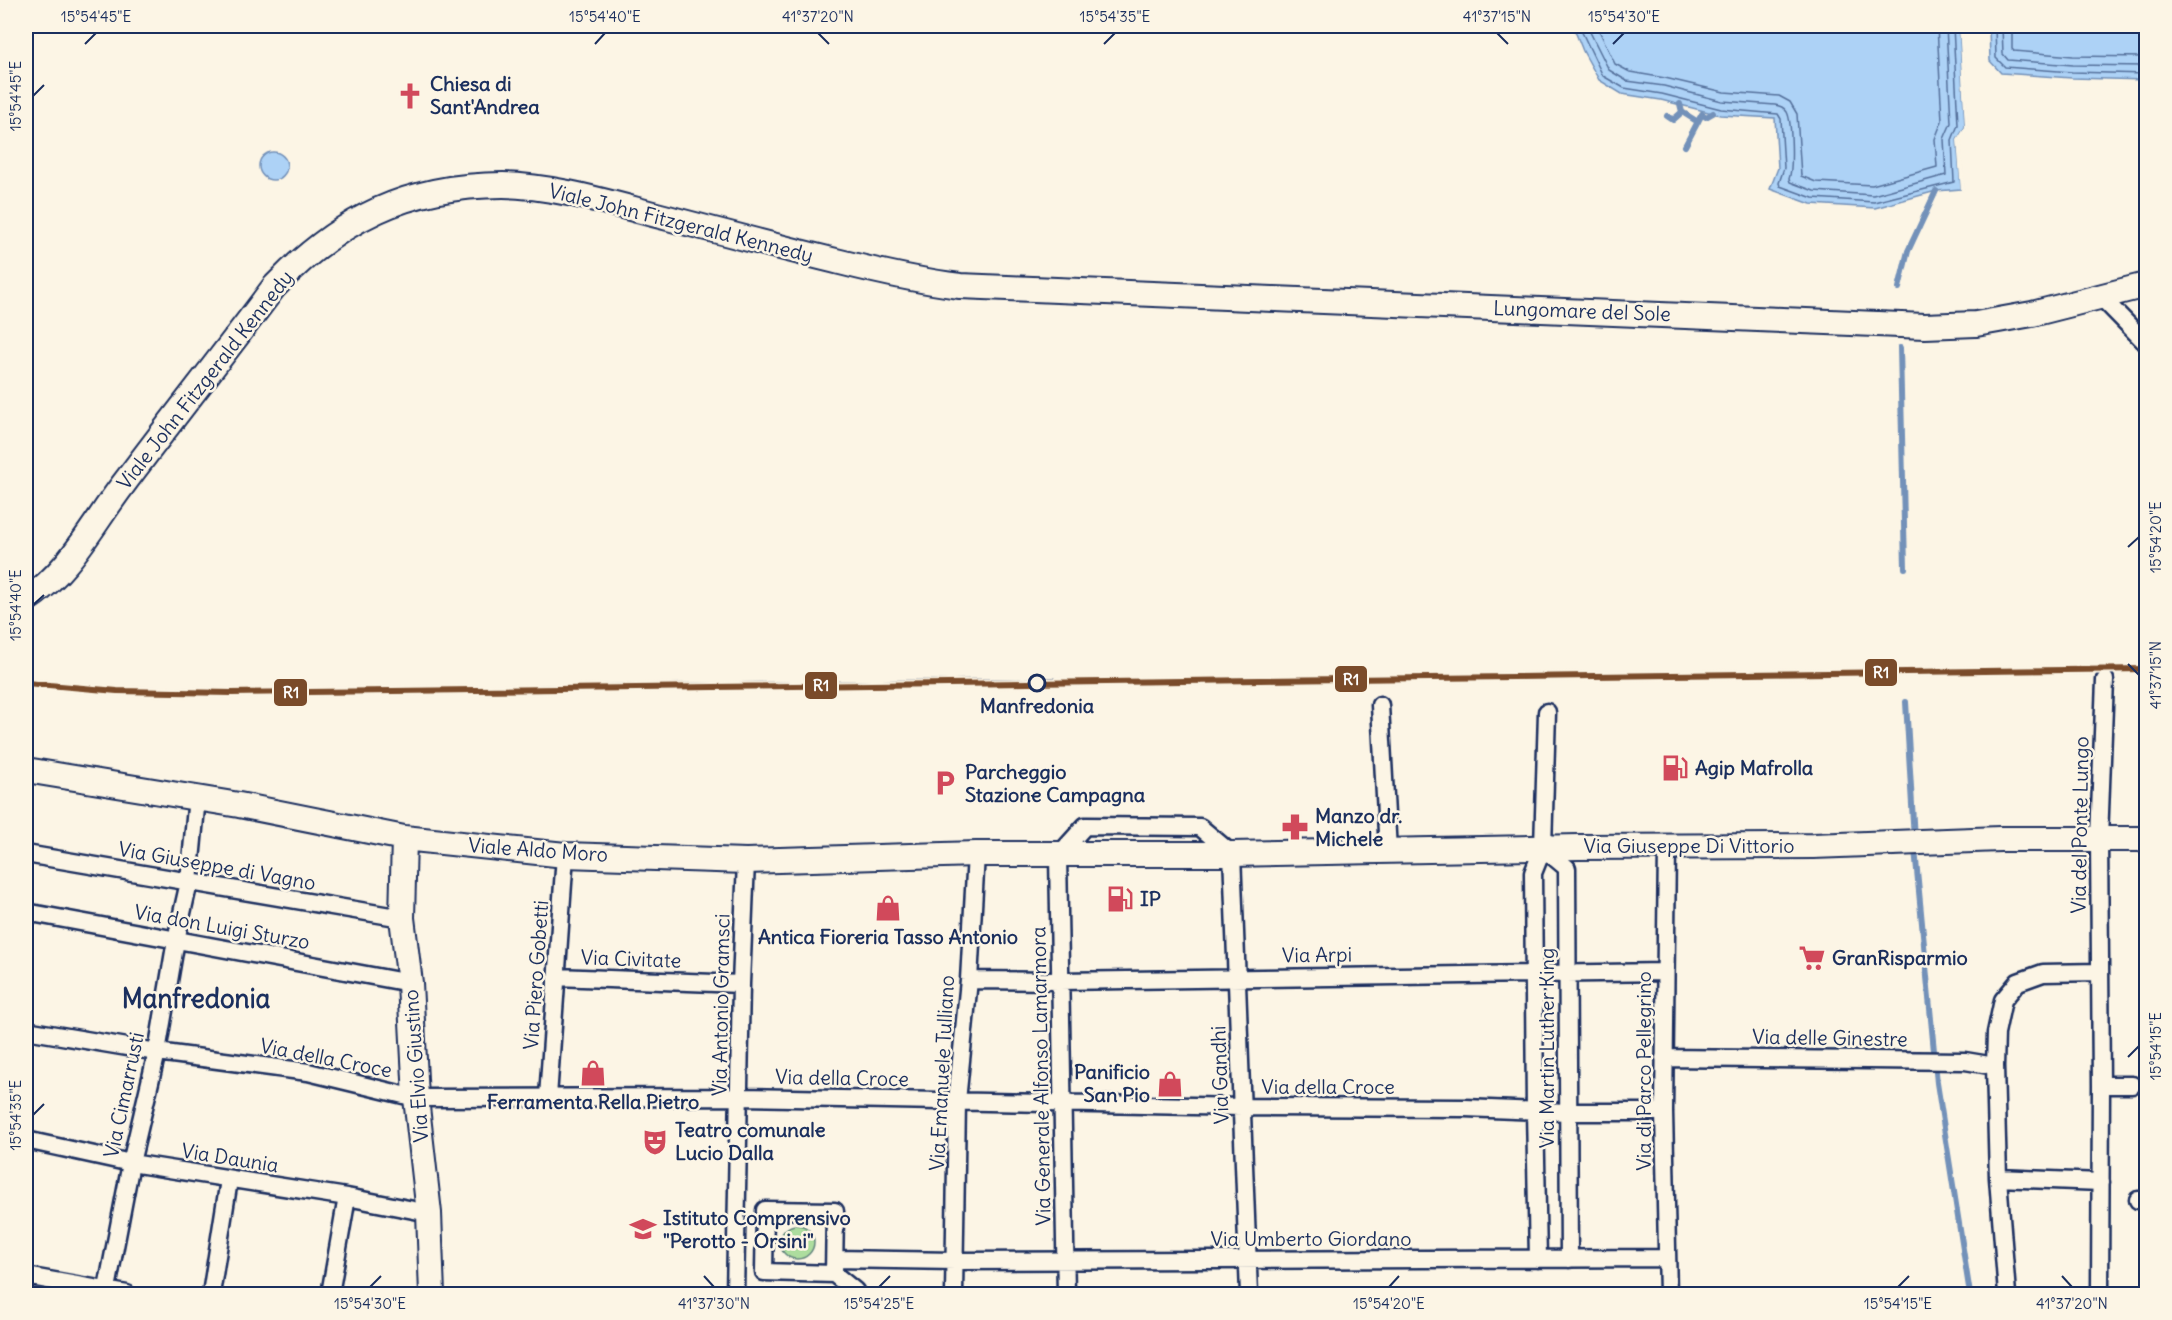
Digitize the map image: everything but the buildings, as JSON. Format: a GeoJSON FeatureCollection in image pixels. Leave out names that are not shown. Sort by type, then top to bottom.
{"type":"FeatureCollection","features":[{"type":"Feature","properties":{"kind":"street","name":"Viale John Fitzgerald Kennedy"},"geometry":{"type":"LineString","coordinates":[[26,600],[56,576],[79,548],[121,487],[274,286],[299,260],[326,238],[356,220],[387,206],[424,194],[461,187],[505,185],[546,190],[610,203],[801,253],[934,283],[1012,288]]}},
{"type":"Feature","properties":{"kind":"street","name":"Lungomare del Sole"},"geometry":{"type":"LineString","coordinates":[[1012,288],[1925,326],[1976,324],[2032,314],[2146,285]]}},
{"type":"Feature","properties":{"kind":"street"},"geometry":{"type":"LineString","coordinates":[[2102,298],[2146,343]]}},
{"type":"Feature","properties":{"kind":"street","name":"Via del Ponte Lungo"},"geometry":{"type":"LineString","coordinates":[[2100,1294],[2099,839],[2105,680]]}},
{"type":"Feature","properties":{"kind":"street"},"geometry":{"type":"LineString","coordinates":[[1380,705],[1388,851]]}},
{"type":"Feature","properties":{"kind":"street","name":"Via Martin Luther King"},"geometry":{"type":"LineString","coordinates":[[1538,1259],[1533,873],[1543,848],[1547,712]]}},
{"type":"Feature","properties":{"kind":"street","name":"Viale Aldo Moro"},"geometry":{"type":"LineString","coordinates":[[26,770],[196,797],[404,838],[565,855],[746,861],[976,854],[1232,855]]}},
{"type":"Feature","properties":{"kind":"street","name":"Via Cimarrusti"},"geometry":{"type":"LineString","coordinates":[[107,1293],[131,1163],[157,1052],[176,940],[189,882],[196,797]]}},
{"type":"Feature","properties":{"kind":"street","name":"Via Elvio Giustino"},"geometry":{"type":"LineString","coordinates":[[404,838],[402,918],[410,983],[416,1098],[429,1213],[432,1294]]}},
{"type":"Feature","properties":{"kind":"street","name":"Via Giuseppe Di Vittorio"},"geometry":{"type":"LineString","coordinates":[[1232,855],[1543,848],[1813,846],[2001,839],[2146,839]]}},
{"type":"Feature","properties":{"kind":"street","name":"Via di Parco Pellegrino"},"geometry":{"type":"LineString","coordinates":[[1667,847],[1664,1112],[1668,1294]]}},
{"type":"Feature","properties":{"kind":"street","name":"Via Martin Luther King"},"geometry":{"type":"LineString","coordinates":[[1543,848],[1567,868],[1569,1258]]}},
{"type":"Feature","properties":{"kind":"street","name":"Via Giuseppe di Vagno"},"geometry":{"type":"LineString","coordinates":[[26,854],[402,918]]}},
{"type":"Feature","properties":{"kind":"street","name":"Via Emanuele Tulliano"},"geometry":{"type":"LineString","coordinates":[[954,1294],[957,1101],[969,980],[976,854]]}},
{"type":"Feature","properties":{"kind":"street","name":"Via Piero Gobetti"},"geometry":{"type":"LineString","coordinates":[[548,1097],[565,855]]}},
{"type":"Feature","properties":{"kind":"street","name":"Via Gandhi"},"geometry":{"type":"LineString","coordinates":[[1232,855],[1250,1294]]}},
{"type":"Feature","properties":{"kind":"street","name":"Via Generale Alfonso Lamarmora"},"geometry":{"type":"LineString","coordinates":[[1058,856],[1065,1294]]}},
{"type":"Feature","properties":{"kind":"street","name":"Via Antonio Gramsci"},"geometry":{"type":"LineString","coordinates":[[735,1294],[741,984],[746,861]]}},
{"type":"Feature","properties":{"kind":"street","name":"Via don Luigi Sturzo"},"geometry":{"type":"LineString","coordinates":[[26,912],[410,983]]}},
{"type":"Feature","properties":{"kind":"street","name":"Via Arpi"},"geometry":{"type":"LineString","coordinates":[[969,980],[1060,981],[1665,972]]}},
{"type":"Feature","properties":{"kind":"street"},"geometry":{"type":"LineString","coordinates":[[2007,1294],[1998,1178],[1995,1066],[1996,1033],[2003,999],[2018,982],[2043,973],[2099,972]]}},
{"type":"Feature","properties":{"kind":"street","name":"Via Civitate"},"geometry":{"type":"LineString","coordinates":[[556,977],[741,984]]}},
{"type":"Feature","properties":{"kind":"street","name":"Via della Croce"},"geometry":{"type":"LineString","coordinates":[[26,1030],[157,1052],[308,1072],[416,1098],[740,1097],[1242,1107],[1664,1112]]}},
{"type":"Feature","properties":{"kind":"street","name":"Via delle Ginestre"},"geometry":{"type":"LineString","coordinates":[[1664,1058],[1965,1061],[1995,1066]]}},
{"type":"Feature","properties":{"kind":"street"},"geometry":{"type":"LineString","coordinates":[[2101,1084],[2132,1085]]}},
{"type":"Feature","properties":{"kind":"street","name":"Via Daunia"},"geometry":{"type":"LineString","coordinates":[[26,1140],[131,1163],[347,1197],[429,1213]]}},
{"type":"Feature","properties":{"kind":"street"},"geometry":{"type":"LineString","coordinates":[[1998,1178],[2101,1182]]}},
{"type":"Feature","properties":{"kind":"street"},"geometry":{"type":"LineString","coordinates":[[211,1294],[229,1180]]}},
{"type":"Feature","properties":{"kind":"street"},"geometry":{"type":"LineString","coordinates":[[330,1294],[347,1197]]}},
{"type":"Feature","properties":{"kind":"street","name":"Via Umberto Giordano"},"geometry":{"type":"LineString","coordinates":[[835,1266],[836,1211],[765,1210],[764,1272],[835,1266],[956,1261],[1667,1258]]}},
{"type":"Feature","properties":{"kind":"street"},"geometry":{"type":"LineString","coordinates":[[835,1266],[855,1294]]}},
{"type":"Feature","properties":{"kind":"street"},"geometry":{"type":"LineString","coordinates":[[26,1276],[107,1293],[127,1294]]}},
{"type":"Feature","properties":{"kind":"green space"},"geometry":{"type":"Polygon","coordinates":[[[797,1225],[809,1230],[814,1242],[809,1254],[797,1259],[785,1254],[780,1242],[785,1230],[797,1225]]]}},
{"type":"Feature","properties":{"kind":"water"},"geometry":{"type":"Polygon","coordinates":[[[1573,26],[1959,26],[1965,127],[1957,140],[1961,189],[1936,191],[1875,208],[1811,204],[1770,189],[1778,168],[1775,118],[1720,115],[1661,100],[1622,94],[1599,80],[1583,51],[1573,26]]]}},
{"type":"Feature","properties":{"kind":"water"},"geometry":{"type":"Polygon","coordinates":[[[1989,26],[2146,26],[2146,80],[2001,73],[1990,61],[1989,26]]]}},
{"type":"Feature","properties":{"kind":"water"},"geometry":{"type":"Polygon","coordinates":[[[273,152],[283,156],[287,166],[283,176],[273,180],[263,176],[259,166],[263,156],[273,152]]]}},
{"type":"Feature","properties":{"kind":"pier"},"geometry":{"type":"Polygon","coordinates":[[[1959,26],[1962,26],[1968,127],[1961,141],[1964,189],[1961,192],[1957,140],[1965,127],[1959,26]]]}},
{"type":"Feature","properties":{"kind":"waterway"},"geometry":{"type":"LineString","coordinates":[[1667,116],[1673,120],[1682,112],[1680,104]]}},
{"type":"Feature","properties":{"kind":"waterway"},"geometry":{"type":"LineString","coordinates":[[1682,112],[1698,122]]}},
{"type":"Feature","properties":{"kind":"waterway"},"geometry":{"type":"LineString","coordinates":[[1685,146],[1702,114],[1706,117],[1713,113]]}},
{"type":"Feature","properties":{"kind":"waterway"},"geometry":{"type":"LineString","coordinates":[[1899,288],[1908,251],[1936,191]]}},
{"type":"Feature","properties":{"kind":"waterway"},"geometry":{"type":"LineString","coordinates":[[1900,348],[1905,568]]}},
{"type":"Feature","properties":{"kind":"waterway"},"geometry":{"type":"LineString","coordinates":[[1906,702],[1914,839]]}},
{"type":"Feature","properties":{"kind":"waterway"},"geometry":{"type":"LineString","coordinates":[[1915,849],[1937,1083],[1970,1294]]}},
{"type":"Feature","properties":{"kind":"tunnel"},"geometry":{"type":"LineString","coordinates":[[2132,1085],[2146,1085]]}},
{"type":"Feature","properties":{"kind":"railway"},"geometry":{"type":"LineString","coordinates":[[26,683],[117,691],[232,693],[1053,681]]}},
{"type":"Feature","properties":{"kind":"transit line","name":"R1"},"geometry":{"type":"LineString","coordinates":[[26,683],[117,691],[232,693],[2146,669]]}},
{"type":"Feature","properties":{"kind":"place","name":"Chiesa di Sant'Andrea"},"geometry":{"type":"Point","coordinates":[410,96]}},
{"type":"Feature","properties":{"kind":"place","name":"Manfredonia"},"geometry":{"type":"Point","coordinates":[1037,683]}},
{"type":"Feature","properties":{"kind":"place","name":"Agip Mafrolla"},"geometry":{"type":"Point","coordinates":[1675,768]}},
{"type":"Feature","properties":{"kind":"place","name":"Parcheggio Stazione Campagna"},"geometry":{"type":"Point","coordinates":[945,783]}},
{"type":"Feature","properties":{"kind":"place","name":"Manzo dr. Michele"},"geometry":{"type":"Point","coordinates":[1295,827]}},
{"type":"Feature","properties":{"kind":"place","name":"IP"},"geometry":{"type":"Point","coordinates":[1120,899]}},
{"type":"Feature","properties":{"kind":"place","name":"Antica Fioreria Tasso Antonio"},"geometry":{"type":"Point","coordinates":[888,908]}},
{"type":"Feature","properties":{"kind":"place","name":"GranRisparmio"},"geometry":{"type":"Point","coordinates":[1812,958]}},
{"type":"Feature","properties":{"kind":"place","name":"Ferramenta Rella Pietro"},"geometry":{"type":"Point","coordinates":[593,1073]}},
{"type":"Feature","properties":{"kind":"place","name":"Panificio San Pio"},"geometry":{"type":"Point","coordinates":[1170,1084]}},
{"type":"Feature","properties":{"kind":"place","name":"Teatro comunale Lucio Dalla"},"geometry":{"type":"Point","coordinates":[655,1142]}},
{"type":"Feature","properties":{"kind":"place","name":"Istituto Comprensivo \"Perotto - Orsini\""},"geometry":{"type":"Point","coordinates":[643,1229]}},
{"type":"Feature","properties":{"kind":"district","name":"Manfredonia"},"geometry":{"type":"Point","coordinates":[196,999]}}]}
